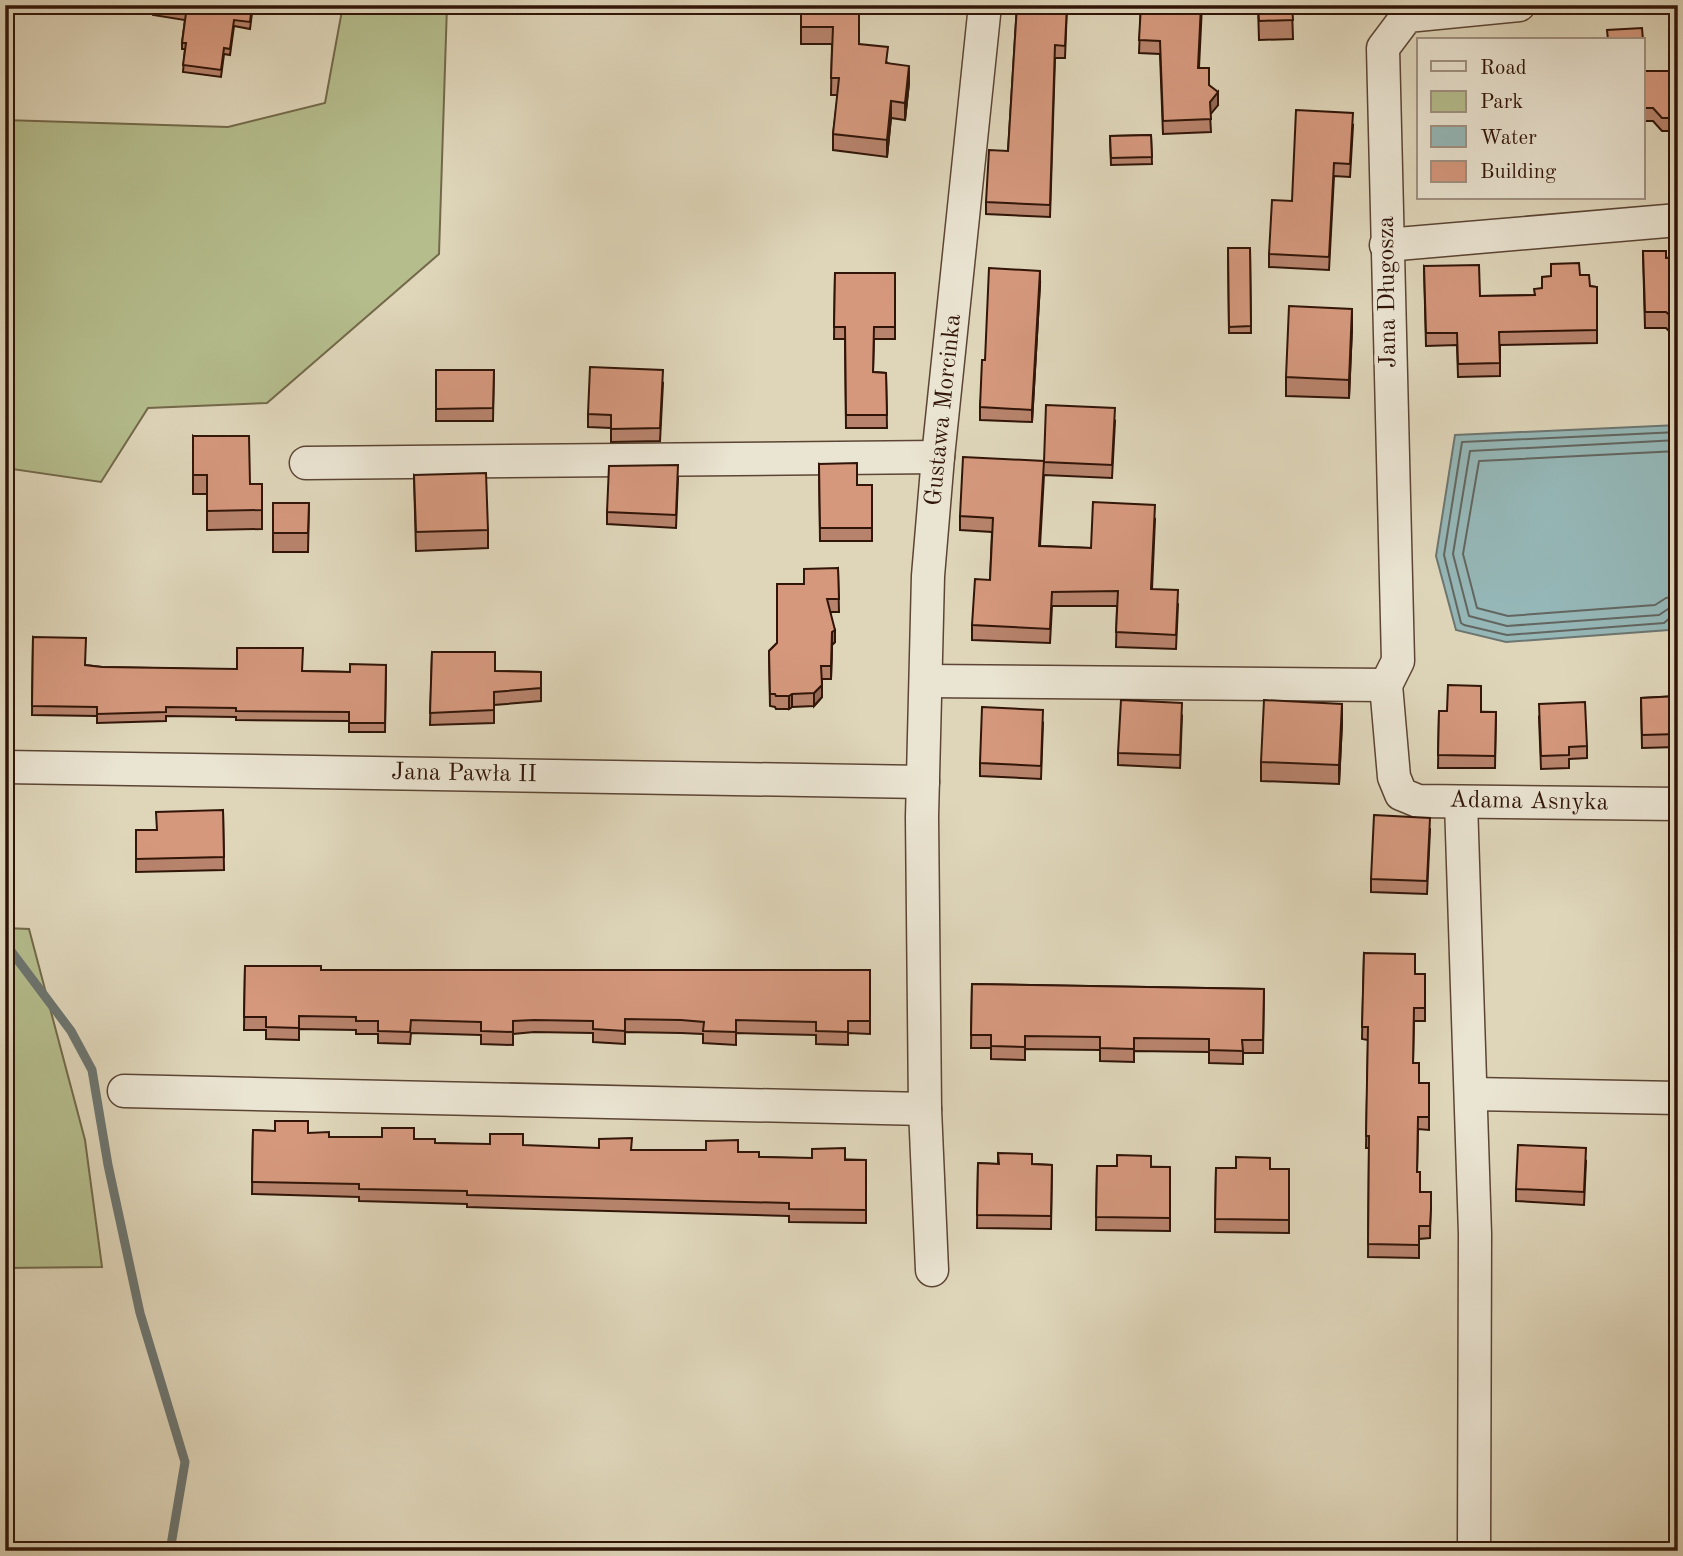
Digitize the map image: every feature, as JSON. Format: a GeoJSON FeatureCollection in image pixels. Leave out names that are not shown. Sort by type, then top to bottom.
{"type":"FeatureCollection","features":[{"type":"Feature","properties":{"kind":"street","name":"Gustawa Morcinka"},"geometry":{"type":"LineString","coordinates":[[932,1270],[925,1110],[922,817],[928,576],[985,5]]}},
{"type":"Feature","properties":{"kind":"street","name":"Jana Długosza"},"geometry":{"type":"LineString","coordinates":[[1394,777],[1386,685],[1398,661],[1383,48],[1407,16],[1519,5]]}},
{"type":"Feature","properties":{"kind":"street"},"geometry":{"type":"LineString","coordinates":[[1386,245],[1678,220]]}},
{"type":"Feature","properties":{"kind":"street"},"geometry":{"type":"LineString","coordinates":[[306,463],[938,457]]}},
{"type":"Feature","properties":{"kind":"street"},"geometry":{"type":"LineString","coordinates":[[926,681],[1386,685]]}},
{"type":"Feature","properties":{"kind":"street","name":"Jana Pawła II"},"geometry":{"type":"LineString","coordinates":[[5,767],[923,782]]}},
{"type":"Feature","properties":{"kind":"street","name":"Adama Asnyka"},"geometry":{"type":"LineString","coordinates":[[1394,777],[1401,794],[1418,801],[1678,804]]}},
{"type":"Feature","properties":{"kind":"street"},"geometry":{"type":"LineString","coordinates":[[1461,802],[1475,1234],[1474,1551]]}},
{"type":"Feature","properties":{"kind":"street"},"geometry":{"type":"LineString","coordinates":[[124,1091],[925,1110]]}},
{"type":"Feature","properties":{"kind":"street"},"geometry":{"type":"LineString","coordinates":[[1472,1094],[1678,1098]]}},
{"type":"Feature","properties":{"kind":"green space"},"geometry":{"type":"Polygon","coordinates":[[[343,5],[447,5],[439,254],[267,403],[148,408],[101,482],[5,468],[5,120],[228,127],[325,103],[343,5]]]}},
{"type":"Feature","properties":{"kind":"green space"},"geometry":{"type":"Polygon","coordinates":[[[5,928],[29,929],[85,1140],[102,1267],[5,1268],[5,928]]]}},
{"type":"Feature","properties":{"kind":"water"},"geometry":{"type":"Polygon","coordinates":[[[1678,425],[1678,619],[1669,630],[1506,642],[1456,630],[1436,556],[1455,435],[1678,425]]]}},
{"type":"Feature","properties":{"kind":"building"},"geometry":{"type":"Polygon","coordinates":[[[153,5],[252,5],[250,22],[234,20],[230,49],[224,48],[221,70],[183,65],[186,43],[182,43],[186,13],[153,9],[153,5]]]}},
{"type":"Feature","properties":{"kind":"building"},"geometry":{"type":"Polygon","coordinates":[[[801,5],[859,5],[859,44],[888,47],[886,63],[909,66],[905,103],[891,101],[887,140],[833,134],[839,78],[831,78],[833,27],[801,27],[801,5]]]}},
{"type":"Feature","properties":{"kind":"building"},"geometry":{"type":"Polygon","coordinates":[[[1017,5],[1067,5],[1065,46],[1055,45],[1050,205],[986,202],[989,150],[1008,151],[1017,5]]]}},
{"type":"Feature","properties":{"kind":"building"},"geometry":{"type":"Polygon","coordinates":[[[1141,5],[1201,5],[1198,68],[1209,68],[1209,85],[1218,92],[1210,102],[1211,119],[1163,121],[1160,41],[1139,40],[1141,5]]]}},
{"type":"Feature","properties":{"kind":"building"},"geometry":{"type":"Polygon","coordinates":[[[1258,5],[1292,5],[1293,20],[1259,21],[1258,5]]]}},
{"type":"Feature","properties":{"kind":"building"},"geometry":{"type":"Polygon","coordinates":[[[1642,28],[1643,38],[1608,38],[1607,30],[1642,28]]]}},
{"type":"Feature","properties":{"kind":"building"},"geometry":{"type":"Polygon","coordinates":[[[1644,71],[1678,71],[1678,114],[1673,118],[1662,118],[1653,108],[1644,108],[1644,71]]]}},
{"type":"Feature","properties":{"kind":"building"},"geometry":{"type":"Polygon","coordinates":[[[1296,110],[1353,113],[1350,164],[1334,163],[1329,257],[1269,254],[1272,200],[1292,201],[1296,110]]]}},
{"type":"Feature","properties":{"kind":"building"},"geometry":{"type":"Polygon","coordinates":[[[1151,135],[1152,157],[1111,158],[1110,136],[1151,135]]]}},
{"type":"Feature","properties":{"kind":"building"},"geometry":{"type":"Polygon","coordinates":[[[1228,248],[1250,248],[1251,326],[1229,327],[1228,248]]]}},
{"type":"Feature","properties":{"kind":"building"},"geometry":{"type":"Polygon","coordinates":[[[1643,251],[1666,251],[1666,258],[1678,257],[1678,318],[1673,318],[1666,312],[1645,312],[1643,251]]]}},
{"type":"Feature","properties":{"kind":"building"},"geometry":{"type":"Polygon","coordinates":[[[1579,263],[1580,275],[1589,275],[1590,286],[1597,287],[1597,330],[1499,332],[1500,363],[1458,364],[1457,333],[1426,333],[1424,266],[1479,265],[1480,296],[1535,295],[1534,289],[1542,288],[1542,277],[1551,276],[1551,264],[1579,263]]]}},
{"type":"Feature","properties":{"kind":"building"},"geometry":{"type":"Polygon","coordinates":[[[989,268],[1040,271],[1032,410],[980,407],[989,268]]]}},
{"type":"Feature","properties":{"kind":"building"},"geometry":{"type":"Polygon","coordinates":[[[835,273],[895,273],[895,327],[874,327],[873,372],[886,373],[887,415],[846,415],[845,327],[834,327],[835,273]]]}},
{"type":"Feature","properties":{"kind":"building"},"geometry":{"type":"Polygon","coordinates":[[[1289,306],[1352,309],[1349,380],[1286,377],[1289,306]]]}},
{"type":"Feature","properties":{"kind":"building"},"geometry":{"type":"Polygon","coordinates":[[[590,367],[663,370],[660,428],[611,429],[611,415],[588,414],[590,367]]]}},
{"type":"Feature","properties":{"kind":"building"},"geometry":{"type":"Polygon","coordinates":[[[436,370],[494,370],[493,408],[436,409],[436,370]]]}},
{"type":"Feature","properties":{"kind":"building"},"geometry":{"type":"Polygon","coordinates":[[[1046,405],[1115,408],[1112,465],[1044,462],[1046,405]]]}},
{"type":"Feature","properties":{"kind":"building"},"geometry":{"type":"Polygon","coordinates":[[[193,436],[249,436],[250,484],[262,484],[262,510],[207,511],[207,475],[193,475],[193,436]]]}},
{"type":"Feature","properties":{"kind":"building"},"geometry":{"type":"Polygon","coordinates":[[[963,457],[1044,461],[1039,546],[1091,548],[1093,502],[1155,505],[1151,589],[1178,590],[1176,635],[1116,632],[1118,591],[1052,592],[1050,629],[972,625],[975,579],[990,580],[993,518],[960,516],[963,457]]]}},
{"type":"Feature","properties":{"kind":"building"},"geometry":{"type":"Polygon","coordinates":[[[857,463],[857,485],[872,485],[872,528],[820,528],[819,464],[857,463]]]}},
{"type":"Feature","properties":{"kind":"building"},"geometry":{"type":"Polygon","coordinates":[[[678,465],[676,515],[607,512],[609,466],[678,465]]]}},
{"type":"Feature","properties":{"kind":"building"},"geometry":{"type":"Polygon","coordinates":[[[486,473],[488,530],[416,532],[414,475],[486,473]]]}},
{"type":"Feature","properties":{"kind":"building"},"geometry":{"type":"Polygon","coordinates":[[[273,503],[309,503],[308,533],[273,533],[273,503]]]}},
{"type":"Feature","properties":{"kind":"building"},"geometry":{"type":"Polygon","coordinates":[[[838,568],[839,599],[827,599],[835,630],[832,632],[831,666],[821,666],[822,685],[814,693],[789,696],[770,694],[769,651],[777,643],[777,584],[804,584],[804,569],[838,568]]]}},
{"type":"Feature","properties":{"kind":"building"},"geometry":{"type":"Polygon","coordinates":[[[33,637],[86,638],[85,665],[102,667],[237,669],[237,648],[303,648],[302,671],[350,672],[350,664],[386,665],[385,723],[349,723],[349,712],[166,707],[166,712],[97,714],[97,707],[32,706],[33,637]]]}},
{"type":"Feature","properties":{"kind":"building"},"geometry":{"type":"Polygon","coordinates":[[[432,652],[495,652],[495,671],[541,672],[541,688],[494,692],[494,710],[430,713],[432,652]]]}},
{"type":"Feature","properties":{"kind":"building"},"geometry":{"type":"Polygon","coordinates":[[[1448,685],[1481,686],[1481,712],[1496,712],[1495,756],[1438,755],[1439,711],[1447,711],[1448,685]]]}},
{"type":"Feature","properties":{"kind":"building"},"geometry":{"type":"Polygon","coordinates":[[[1678,696],[1678,734],[1642,735],[1641,698],[1678,696]]]}},
{"type":"Feature","properties":{"kind":"building"},"geometry":{"type":"Polygon","coordinates":[[[1121,700],[1182,703],[1180,755],[1118,753],[1121,700]]]}},
{"type":"Feature","properties":{"kind":"building"},"geometry":{"type":"Polygon","coordinates":[[[1264,700],[1342,704],[1339,765],[1261,762],[1264,700]]]}},
{"type":"Feature","properties":{"kind":"building"},"geometry":{"type":"Polygon","coordinates":[[[1585,702],[1587,746],[1569,747],[1569,755],[1541,756],[1539,704],[1585,702]]]}},
{"type":"Feature","properties":{"kind":"building"},"geometry":{"type":"Polygon","coordinates":[[[982,707],[1043,710],[1041,766],[980,763],[982,707]]]}},
{"type":"Feature","properties":{"kind":"building"},"geometry":{"type":"Polygon","coordinates":[[[223,810],[224,857],[136,859],[136,830],[157,830],[156,812],[223,810]]]}},
{"type":"Feature","properties":{"kind":"building"},"geometry":{"type":"Polygon","coordinates":[[[1374,815],[1430,818],[1427,881],[1371,879],[1374,815]]]}},
{"type":"Feature","properties":{"kind":"building"},"geometry":{"type":"Polygon","coordinates":[[[1364,953],[1415,954],[1415,974],[1425,974],[1425,1008],[1414,1008],[1413,1063],[1419,1063],[1419,1083],[1429,1083],[1429,1117],[1418,1117],[1417,1172],[1420,1172],[1420,1192],[1431,1192],[1431,1209],[1430,1226],[1419,1226],[1419,1245],[1368,1244],[1368,1027],[1362,1027],[1364,953]]]}},
{"type":"Feature","properties":{"kind":"building"},"geometry":{"type":"Polygon","coordinates":[[[245,966],[321,966],[321,970],[870,970],[870,1021],[848,1021],[848,1032],[816,1031],[816,1022],[736,1020],[736,1032],[703,1031],[704,1022],[625,1019],[625,1031],[593,1029],[593,1021],[513,1021],[513,1032],[481,1031],[481,1022],[411,1020],[410,1032],[378,1031],[378,1021],[356,1021],[356,1017],[299,1016],[299,1028],[266,1027],[266,1017],[244,1017],[245,966]]]}},
{"type":"Feature","properties":{"kind":"building"},"geometry":{"type":"Polygon","coordinates":[[[972,984],[1264,989],[1263,1040],[1242,1040],[1243,1051],[1209,1050],[1209,1039],[1134,1038],[1134,1049],[1100,1048],[1100,1037],[1025,1036],[1025,1047],[991,1046],[991,1035],[971,1035],[972,984]]]}},
{"type":"Feature","properties":{"kind":"building"},"geometry":{"type":"Polygon","coordinates":[[[275,1121],[308,1121],[308,1133],[329,1132],[329,1137],[382,1137],[382,1128],[414,1128],[414,1139],[435,1139],[435,1143],[490,1144],[490,1134],[523,1134],[523,1145],[599,1148],[599,1139],[632,1138],[631,1150],[706,1150],[706,1141],[738,1140],[738,1152],[759,1152],[759,1157],[812,1158],[812,1149],[845,1148],[845,1160],[866,1160],[866,1210],[789,1209],[789,1203],[467,1195],[467,1191],[359,1189],[359,1184],[252,1182],[253,1130],[275,1131],[275,1121]]]}},
{"type":"Feature","properties":{"kind":"building"},"geometry":{"type":"Polygon","coordinates":[[[1518,1145],[1586,1148],[1584,1192],[1516,1189],[1518,1145]]]}},
{"type":"Feature","properties":{"kind":"building"},"geometry":{"type":"Polygon","coordinates":[[[998,1153],[1032,1154],[1032,1164],[1052,1165],[1051,1216],[977,1215],[978,1163],[999,1164],[998,1153]]]}},
{"type":"Feature","properties":{"kind":"building"},"geometry":{"type":"Polygon","coordinates":[[[1117,1155],[1151,1156],[1151,1167],[1170,1167],[1170,1218],[1096,1217],[1097,1166],[1117,1166],[1117,1155]]]}},
{"type":"Feature","properties":{"kind":"building"},"geometry":{"type":"Polygon","coordinates":[[[1236,1157],[1270,1158],[1270,1169],[1289,1169],[1289,1220],[1215,1219],[1216,1168],[1236,1168],[1236,1157]]]}},
{"type":"Feature","properties":{"kind":"waterway"},"geometry":{"type":"LineString","coordinates":[[5,943],[71,1031],[92,1070],[108,1165],[140,1313],[185,1462],[170,1551]]}}]}
